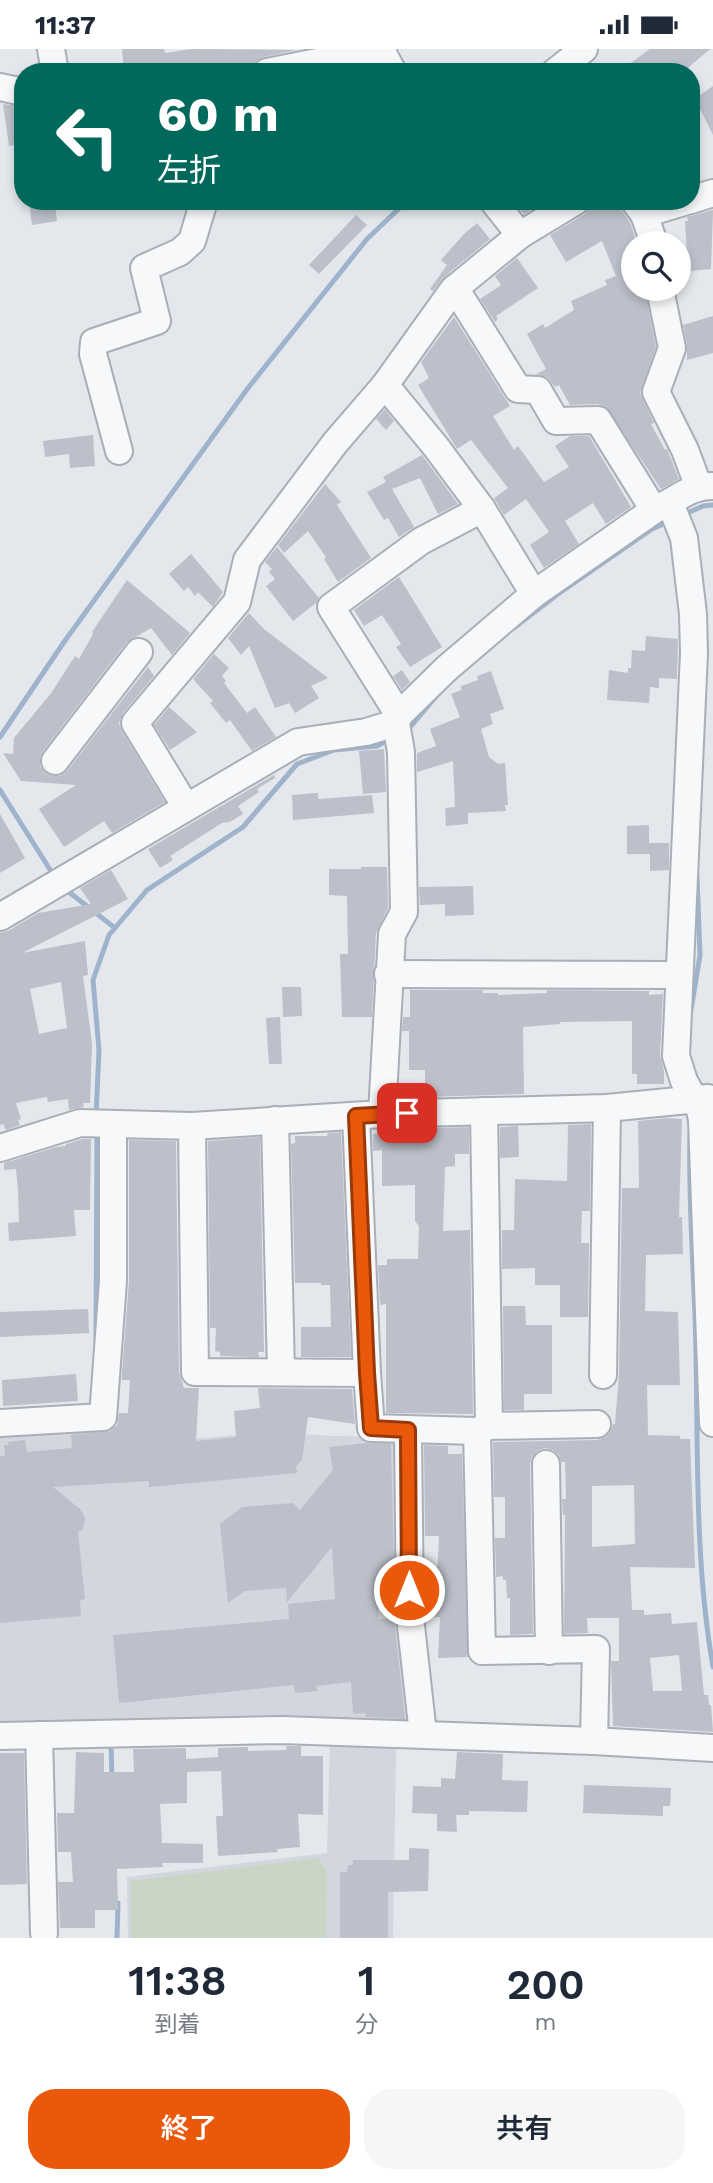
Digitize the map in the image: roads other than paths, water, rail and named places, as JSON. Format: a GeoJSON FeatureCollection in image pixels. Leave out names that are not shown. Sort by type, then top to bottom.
{"type":"FeatureCollection","features":[{"type":"Feature","properties":{"kind":"street"},"geometry":{"type":"LineString","coordinates":[[297,57],[382,49]]}},
{"type":"Feature","properties":{"kind":"street"},"geometry":{"type":"LineString","coordinates":[[566,63],[584,49]]}},
{"type":"Feature","properties":{"kind":"street"},"geometry":{"type":"LineString","coordinates":[[119,451],[93,353],[94,342],[157,321],[144,268],[180,252],[192,240],[201,210]]}},
{"type":"Feature","properties":{"kind":"street"},"geometry":{"type":"LineString","coordinates":[[501,210],[520,235]]}},
{"type":"Feature","properties":{"kind":"street"},"geometry":{"type":"LineString","coordinates":[[186,807],[135,723],[237,602],[247,560],[335,443],[385,384],[455,288],[520,235],[561,210]]}},
{"type":"Feature","properties":{"kind":"street"},"geometry":{"type":"LineString","coordinates":[[640,210],[649,231]]}},
{"type":"Feature","properties":{"kind":"street"},"geometry":{"type":"LineString","coordinates":[[455,288],[519,389],[538,390],[556,421],[598,420],[684,538],[693,614],[694,653],[676,1056],[684,1081],[703,1098]]}},
{"type":"Feature","properties":{"kind":"street"},"geometry":{"type":"LineString","coordinates":[[0,917],[298,743],[366,731],[398,719],[446,669],[534,594],[662,507],[705,486],[656,392],[672,348],[662,301]]}},
{"type":"Feature","properties":{"kind":"street"},"geometry":{"type":"LineString","coordinates":[[385,384],[482,509],[534,594]]}},
{"type":"Feature","properties":{"kind":"street"},"geometry":{"type":"LineString","coordinates":[[482,509],[421,541],[331,607],[398,719],[401,752],[404,912],[392,934],[369,1115],[367,1373],[371,1428],[483,1429],[597,1424]]}},
{"type":"Feature","properties":{"kind":"street"},"geometry":{"type":"LineString","coordinates":[[55,761],[139,652]]}},
{"type":"Feature","properties":{"kind":"street"},"geometry":{"type":"LineString","coordinates":[[116,682],[142,715]]}},
{"type":"Feature","properties":{"kind":"street"},"geometry":{"type":"LineString","coordinates":[[388,974],[679,975]]}},
{"type":"Feature","properties":{"kind":"street"},"geometry":{"type":"LineString","coordinates":[[0,1148],[80,1123],[192,1126],[275,1119],[607,1108],[703,1098]]}},
{"type":"Feature","properties":{"kind":"street"},"geometry":{"type":"LineString","coordinates":[[703,1098],[700,1110],[710,1270],[713,1423]]}},
{"type":"Feature","properties":{"kind":"street"},"geometry":{"type":"LineString","coordinates":[[603,1375],[607,1108]]}},
{"type":"Feature","properties":{"kind":"street"},"geometry":{"type":"LineString","coordinates":[[484,1111],[482,1651],[596,1649],[594,1741]]}},
{"type":"Feature","properties":{"kind":"street"},"geometry":{"type":"LineString","coordinates":[[275,1119],[281,1372]]}},
{"type":"Feature","properties":{"kind":"street"},"geometry":{"type":"LineString","coordinates":[[0,1423],[103,1417],[113,1281],[113,1125]]}},
{"type":"Feature","properties":{"kind":"street"},"geometry":{"type":"LineString","coordinates":[[192,1126],[195,1372],[367,1373]]}},
{"type":"Feature","properties":{"kind":"street"},"geometry":{"type":"LineString","coordinates":[[408,1430],[410,1617],[423,1734]]}},
{"type":"Feature","properties":{"kind":"street"},"geometry":{"type":"LineString","coordinates":[[546,1464],[549,1651]]}},
{"type":"Feature","properties":{"kind":"street"},"geometry":{"type":"LineString","coordinates":[[0,1736],[39,1744],[282,1730],[713,1748]]}},
{"type":"Feature","properties":{"kind":"street"},"geometry":{"type":"LineString","coordinates":[[39,1744],[44,1933]]}},
{"type":"Feature","properties":{"kind":"waterway"},"geometry":{"type":"LineString","coordinates":[[0,737],[64,642],[248,388],[367,239],[398,210]]}},
{"type":"Feature","properties":{"kind":"waterway"},"geometry":{"type":"LineString","coordinates":[[683,515],[703,506],[713,505]]}},
{"type":"Feature","properties":{"kind":"waterway"},"geometry":{"type":"LineString","coordinates":[[515,627],[652,529],[668,522]]}},
{"type":"Feature","properties":{"kind":"waterway"},"geometry":{"type":"LineString","coordinates":[[405,729],[412,725],[439,693]]}},
{"type":"Feature","properties":{"kind":"waterway"},"geometry":{"type":"LineString","coordinates":[[96,1116],[99,1050],[93,980],[109,935],[147,890],[243,827],[297,764],[334,750],[377,746],[391,738]]}},
{"type":"Feature","properties":{"kind":"waterway"},"geometry":{"type":"LineString","coordinates":[[0,790],[54,876]]}},
{"type":"Feature","properties":{"kind":"waterway"},"geometry":{"type":"LineString","coordinates":[[691,1010],[700,955],[697,877]]}},
{"type":"Feature","properties":{"kind":"waterway"},"geometry":{"type":"LineString","coordinates":[[65,889],[115,928]]}},
{"type":"Feature","properties":{"kind":"waterway"},"geometry":{"type":"LineString","coordinates":[[96,1340],[97,1132]]}},
{"type":"Feature","properties":{"kind":"waterway"},"geometry":{"type":"LineString","coordinates":[[690,1136],[698,1511],[703,1589],[713,1667]]}},
{"type":"Feature","properties":{"kind":"waterway"},"geometry":{"type":"LineString","coordinates":[[107,1746],[111,1746],[112,1778]]}},
{"type":"Feature","properties":{"kind":"waterway"},"geometry":{"type":"LineString","coordinates":[[117,1938],[118,1903]]}}]}
